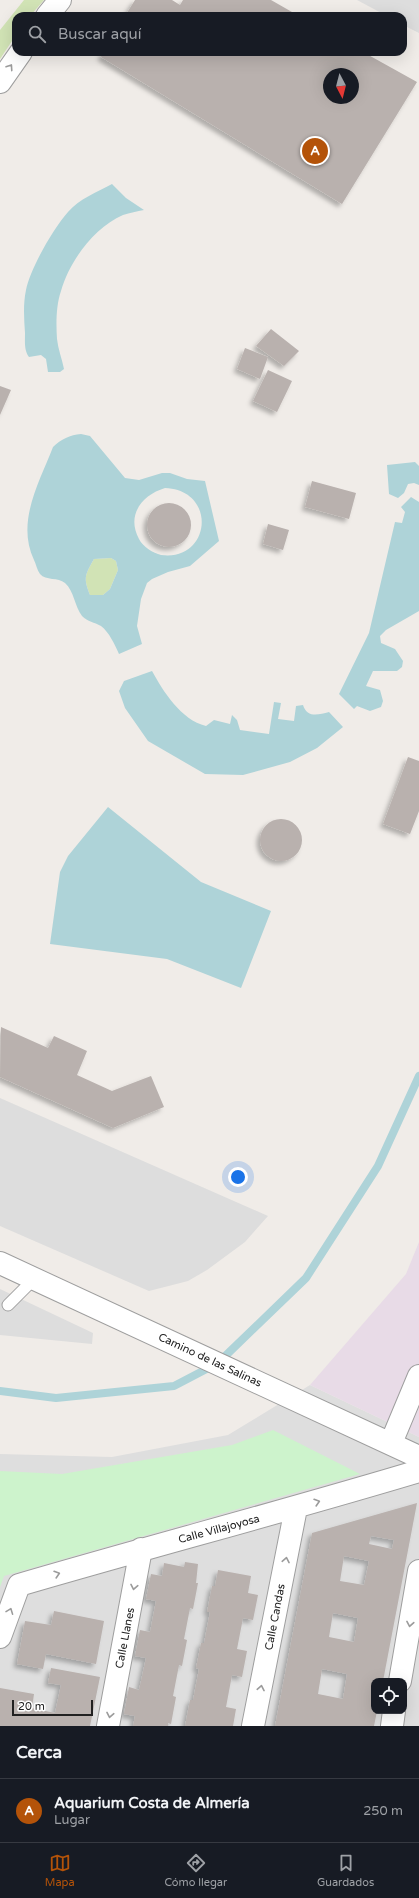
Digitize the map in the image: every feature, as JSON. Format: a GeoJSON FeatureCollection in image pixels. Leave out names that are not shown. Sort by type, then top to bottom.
{"type":"FeatureCollection","features":[{"type":"Feature","properties":{"kind":"street"},"geometry":{"type":"LineString","coordinates":[[50,12],[60,0]]}},
{"type":"Feature","properties":{"kind":"street"},"geometry":{"type":"LineString","coordinates":[[0,82],[18,56]]}},
{"type":"Feature","properties":{"kind":"street","name":"Camino de las Salinas"},"geometry":{"type":"LineString","coordinates":[[0,1263],[419,1457]]}},
{"type":"Feature","properties":{"kind":"street"},"geometry":{"type":"LineString","coordinates":[[391,1443],[419,1376]]}},
{"type":"Feature","properties":{"kind":"street","name":"Calle Villajoyosa"},"geometry":{"type":"LineString","coordinates":[[0,1637],[19,1585],[141,1549],[296,1508],[419,1471]]}},
{"type":"Feature","properties":{"kind":"street","name":"Calle Candas"},"geometry":{"type":"LineString","coordinates":[[254,1726],[296,1508]]}},
{"type":"Feature","properties":{"kind":"street","name":"Calle Llanes"},"geometry":{"type":"LineString","coordinates":[[108,1726],[141,1549]]}},
{"type":"Feature","properties":{"kind":"street"},"geometry":{"type":"LineString","coordinates":[[401,1678],[419,1571]]}},
{"type":"Feature","properties":{"kind":"street"},"geometry":{"type":"LineString","coordinates":[[392,1726],[394,1714]]}},
{"type":"Feature","properties":{"kind":"lane"},"geometry":{"type":"LineString","coordinates":[[8,1304],[34,1279]]}},
{"type":"Feature","properties":{"kind":"shaded area"},"geometry":{"type":"Polygon","coordinates":[[[357,0],[419,0],[419,33],[407,27],[407,12],[380,12],[357,0]]]}},
{"type":"Feature","properties":{"kind":"shaded area"},"geometry":{"type":"Polygon","coordinates":[[[0,1098],[268,1216],[245,1242],[207,1270],[188,1281],[149,1291],[0,1226],[0,1098]]]}},
{"type":"Feature","properties":{"kind":"shaded area"},"geometry":{"type":"Polygon","coordinates":[[[419,1242],[419,1437],[310,1385],[406,1274],[419,1242]]]}},
{"type":"Feature","properties":{"kind":"shaded area"},"geometry":{"type":"Polygon","coordinates":[[[0,1289],[93,1333],[92,1344],[0,1335],[0,1289]]]}},
{"type":"Feature","properties":{"kind":"shaded area"},"geometry":{"type":"Polygon","coordinates":[[[310,1385],[419,1437],[419,1726],[0,1726],[0,1454],[112,1457],[228,1435],[310,1385]]]}},
{"type":"Feature","properties":{"kind":"green space"},"geometry":{"type":"Polygon","coordinates":[[[24,0],[44,0],[34,12],[14,12],[24,0]]]}},
{"type":"Feature","properties":{"kind":"green space"},"geometry":{"type":"Polygon","coordinates":[[[12,15],[12,41],[0,59],[0,30],[12,15]]]}},
{"type":"Feature","properties":{"kind":"green space"},"geometry":{"type":"Polygon","coordinates":[[[111,558],[116,561],[118,570],[110,589],[103,595],[90,595],[86,584],[86,577],[94,559],[111,558]]]}},
{"type":"Feature","properties":{"kind":"green space"},"geometry":{"type":"Polygon","coordinates":[[[273,1430],[360,1474],[4,1576],[0,1587],[0,1471],[62,1474],[232,1445],[273,1430]]]}},
{"type":"Feature","properties":{"kind":"water"},"geometry":{"type":"Polygon","coordinates":[[[112,184],[126,198],[144,210],[123,215],[102,228],[84,246],[70,268],[59,296],[57,308],[57,339],[64,369],[60,372],[48,372],[46,359],[41,355],[29,357],[27,354],[25,343],[24,306],[28,281],[37,261],[56,228],[72,207],[112,184]]]}},
{"type":"Feature","properties":{"kind":"water"},"geometry":{"type":"Polygon","coordinates":[[[81,434],[90,436],[125,478],[139,480],[162,473],[170,473],[187,479],[205,481],[219,541],[190,566],[168,572],[152,579],[147,583],[141,599],[137,626],[142,644],[119,654],[107,632],[101,626],[87,620],[82,616],[68,586],[62,581],[45,578],[40,574],[29,546],[27,531],[28,517],[36,489],[53,447],[69,436],[81,434]],[[165,488],[149,496],[138,507],[135,514],[135,530],[141,542],[152,551],[161,555],[178,554],[190,548],[198,537],[202,525],[200,512],[194,500],[182,492],[165,488]],[[111,558],[94,559],[86,577],[86,584],[90,595],[103,595],[110,589],[118,570],[116,561],[111,558]]]}},
{"type":"Feature","properties":{"kind":"water"},"geometry":{"type":"Polygon","coordinates":[[[415,462],[419,466],[419,485],[414,483],[408,484],[404,493],[398,498],[389,494],[387,465],[415,462]]]}},
{"type":"Feature","properties":{"kind":"water"},"geometry":{"type":"Polygon","coordinates":[[[411,497],[419,502],[419,611],[386,630],[380,636],[381,643],[395,649],[403,661],[402,667],[397,671],[373,671],[366,686],[380,690],[383,701],[381,707],[370,711],[357,706],[354,709],[339,694],[369,633],[395,522],[402,523],[405,512],[401,507],[411,497]]]}},
{"type":"Feature","properties":{"kind":"water"},"geometry":{"type":"Polygon","coordinates":[[[152,671],[167,696],[174,704],[189,718],[206,726],[214,720],[230,724],[232,715],[237,720],[240,730],[269,734],[274,702],[281,703],[278,719],[294,721],[296,706],[303,705],[310,714],[317,715],[329,712],[343,727],[317,748],[290,762],[243,775],[205,774],[148,741],[125,708],[119,691],[124,681],[152,671]]]}},
{"type":"Feature","properties":{"kind":"water"},"geometry":{"type":"Polygon","coordinates":[[[108,807],[201,882],[271,911],[241,988],[167,959],[50,944],[60,872],[68,856],[108,807]]]}},
{"type":"Feature","properties":{"kind":"building"},"geometry":{"type":"Polygon","coordinates":[[[135,0],[172,0],[180,5],[183,0],[271,0],[292,12],[128,12],[135,0]]]}},
{"type":"Feature","properties":{"kind":"building"},"geometry":{"type":"Polygon","coordinates":[[[370,56],[417,82],[342,204],[101,57],[370,56]]]}},
{"type":"Feature","properties":{"kind":"building"},"geometry":{"type":"Polygon","coordinates":[[[271,329],[299,351],[284,366],[256,346],[271,329]]]}},
{"type":"Feature","properties":{"kind":"building"},"geometry":{"type":"Polygon","coordinates":[[[245,348],[268,357],[260,379],[237,369],[245,348]]]}},
{"type":"Feature","properties":{"kind":"building"},"geometry":{"type":"Polygon","coordinates":[[[268,370],[292,381],[277,412],[253,401],[268,370]]]}},
{"type":"Feature","properties":{"kind":"building"},"geometry":{"type":"Polygon","coordinates":[[[0,386],[11,390],[0,415],[0,386]]]}},
{"type":"Feature","properties":{"kind":"building"},"geometry":{"type":"Polygon","coordinates":[[[312,481],[356,493],[349,519],[305,507],[312,481]]]}},
{"type":"Feature","properties":{"kind":"building"},"geometry":{"type":"Polygon","coordinates":[[[169,503],[181,507],[187,513],[191,525],[187,537],[181,543],[169,547],[157,543],[151,537],[147,525],[151,513],[157,507],[169,503]]]}},
{"type":"Feature","properties":{"kind":"building"},"geometry":{"type":"Polygon","coordinates":[[[268,524],[289,530],[283,550],[263,544],[268,524]]]}},
{"type":"Feature","properties":{"kind":"building"},"geometry":{"type":"Polygon","coordinates":[[[408,757],[419,761],[419,811],[410,834],[383,824],[408,757]]]}},
{"type":"Feature","properties":{"kind":"building"},"geometry":{"type":"Polygon","coordinates":[[[277,819],[285,819],[296,825],[302,836],[302,844],[296,855],[285,861],[277,861],[266,855],[260,844],[260,836],[266,825],[277,819]]]}},
{"type":"Feature","properties":{"kind":"building"},"geometry":{"type":"Polygon","coordinates":[[[1,1027],[48,1048],[54,1036],[87,1051],[77,1075],[112,1091],[151,1076],[164,1107],[113,1128],[0,1077],[1,1027]]]}},
{"type":"Feature","properties":{"kind":"building"},"geometry":{"type":"Polygon","coordinates":[[[417,1503],[384,1678],[371,1678],[371,1714],[376,1714],[374,1726],[275,1726],[312,1533],[417,1503]],[[371,1536],[369,1544],[392,1549],[394,1540],[371,1536]],[[344,1556],[340,1581],[364,1585],[369,1561],[344,1556]],[[333,1613],[329,1637],[354,1642],[358,1618],[333,1613]],[[322,1669],[318,1694],[343,1699],[347,1674],[322,1669]]]}},
{"type":"Feature","properties":{"kind":"building"},"geometry":{"type":"Polygon","coordinates":[[[185,1562],[198,1564],[196,1583],[198,1583],[193,1609],[190,1608],[184,1639],[187,1640],[182,1666],[179,1665],[173,1696],[176,1697],[171,1724],[168,1723],[168,1726],[133,1726],[135,1716],[124,1714],[129,1687],[139,1690],[146,1658],[135,1656],[140,1630],[150,1632],[156,1601],[146,1599],[151,1574],[162,1576],[164,1563],[184,1567],[185,1562]]]}},
{"type":"Feature","properties":{"kind":"building"},"geometry":{"type":"Polygon","coordinates":[[[218,1570],[251,1576],[248,1593],[258,1595],[253,1620],[243,1618],[237,1649],[247,1651],[242,1677],[232,1675],[226,1707],[236,1709],[233,1726],[185,1726],[190,1700],[193,1700],[199,1669],[196,1668],[201,1643],[204,1643],[210,1612],[207,1612],[212,1586],[215,1586],[218,1570]]]}},
{"type":"Feature","properties":{"kind":"building"},"geometry":{"type":"Polygon","coordinates":[[[54,1611],[104,1621],[96,1664],[46,1654],[43,1669],[17,1664],[25,1621],[51,1625],[54,1611]]]}},
{"type":"Feature","properties":{"kind":"building"},"geometry":{"type":"Polygon","coordinates":[[[51,1668],[100,1677],[90,1726],[0,1726],[0,1688],[34,1694],[32,1708],[55,1713],[61,1685],[48,1683],[51,1668]]]}},
{"type":"Feature","properties":{"kind":"waterway"},"geometry":{"type":"LineString","coordinates":[[0,1391],[56,1398],[174,1386],[218,1363],[306,1278],[378,1166],[419,1076]]}},
{"type":"Feature","properties":{"kind":"place","name":"Aquarium Costa de Almería"},"geometry":{"type":"Point","coordinates":[315,151]}}]}
